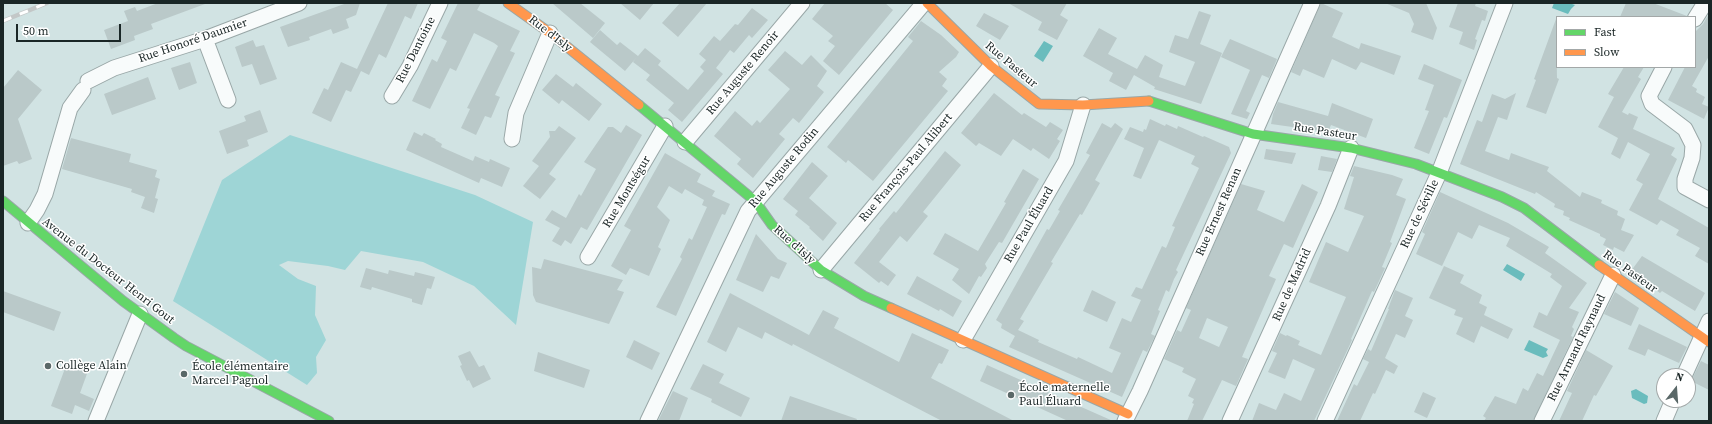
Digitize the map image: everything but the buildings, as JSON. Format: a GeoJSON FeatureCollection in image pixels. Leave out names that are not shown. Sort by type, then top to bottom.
{"type":"FeatureCollection","features":[{"type":"Feature","properties":{"kind":"street","name":"Rue Honoré Daumier"},"geometry":{"type":"LineString","coordinates":[[28,223],[45,194],[70,108],[86,86],[114,68],[205,39],[299,3]]}},
{"type":"Feature","properties":{"kind":"street","name":"Rue Dantoine"},"geometry":{"type":"LineString","coordinates":[[392,96],[410,66],[440,3]]}},
{"type":"Feature","properties":{"kind":"street","name":"Rue d'Isly"},"geometry":{"type":"LineString","coordinates":[[508,3],[550,33],[685,142],[755,201],[772,225],[822,270],[864,296],[963,340],[1126,419]]}},
{"type":"Feature","properties":{"kind":"street","name":"Rue Auguste Renoir"},"geometry":{"type":"LineString","coordinates":[[685,142],[802,3]]}},
{"type":"Feature","properties":{"kind":"street","name":"Rue Pasteur"},"geometry":{"type":"LineString","coordinates":[[925,3],[991,66],[1039,104],[1083,105],[1152,102],[1253,134],[1351,148],[1416,164],[1502,197],[1524,208],[1613,275],[1705,340]]}},
{"type":"Feature","properties":{"kind":"street","name":"Rue Auguste Rodin"},"geometry":{"type":"LineString","coordinates":[[648,421],[748,211],[925,3]]}},
{"type":"Feature","properties":{"kind":"street","name":"Rue Ernest Renan"},"geometry":{"type":"LineString","coordinates":[[1126,419],[1140,391],[1312,3]]}},
{"type":"Feature","properties":{"kind":"street","name":"Rue de Séville"},"geometry":{"type":"LineString","coordinates":[[1325,421],[1439,173],[1505,3]]}},
{"type":"Feature","properties":{"kind":"street"},"geometry":{"type":"LineString","coordinates":[[1696,18],[1706,3]]}},
{"type":"Feature","properties":{"kind":"street"},"geometry":{"type":"LineString","coordinates":[[512,139],[516,113],[550,33]]}},
{"type":"Feature","properties":{"kind":"street"},"geometry":{"type":"LineString","coordinates":[[205,39],[228,100]]}},
{"type":"Feature","properties":{"kind":"street","name":"Rue François-Paul Alibert"},"geometry":{"type":"LineString","coordinates":[[822,270],[991,66]]}},
{"type":"Feature","properties":{"kind":"street"},"geometry":{"type":"LineString","coordinates":[[1663,68],[1649,96],[1652,104],[1685,129],[1693,145],[1692,158],[1685,179],[1685,187],[1709,200]]}},
{"type":"Feature","properties":{"kind":"street","name":"Rue Paul Éluard"},"geometry":{"type":"LineString","coordinates":[[963,340],[1066,161],[1083,105]]}},
{"type":"Feature","properties":{"kind":"street","name":"Rue Montségur"},"geometry":{"type":"LineString","coordinates":[[588,257],[665,126]]}},
{"type":"Feature","properties":{"kind":"street","name":"Rue de Madrid"},"geometry":{"type":"LineString","coordinates":[[1230,421],[1328,206],[1351,148]]}},
{"type":"Feature","properties":{"kind":"street","name":"Avenue du Docteur Henri Gout"},"geometry":{"type":"LineString","coordinates":[[3,201],[140,314],[186,346],[329,421]]}},
{"type":"Feature","properties":{"kind":"street","name":"Rue Armand Raynaud"},"geometry":{"type":"LineString","coordinates":[[1542,421],[1613,275]]}},
{"type":"Feature","properties":{"kind":"street"},"geometry":{"type":"LineString","coordinates":[[96,421],[140,314]]}},
{"type":"Feature","properties":{"kind":"street"},"geometry":{"type":"LineString","coordinates":[[1689,368],[1705,340],[1709,321]]}},
{"type":"Feature","properties":{"kind":"street"},"geometry":{"type":"LineString","coordinates":[[1664,421],[1670,408]]}},
{"type":"Feature","properties":{"kind":"shaded area"},"geometry":{"type":"Polygon","coordinates":[[[1554,3],[1569,3],[1575,5],[1568,14],[1552,8],[1554,3]]]}},
{"type":"Feature","properties":{"kind":"shaded area"},"geometry":{"type":"Polygon","coordinates":[[[1044,41],[1053,46],[1043,62],[1034,56],[1044,41]]]}},
{"type":"Feature","properties":{"kind":"shaded area"},"geometry":{"type":"Polygon","coordinates":[[[290,135],[475,195],[533,222],[516,325],[474,286],[423,262],[361,251],[345,270],[328,266],[288,261],[279,265],[298,279],[316,286],[315,315],[326,340],[316,357],[317,373],[307,385],[173,301],[222,180],[290,135]]]}},
{"type":"Feature","properties":{"kind":"shaded area"},"geometry":{"type":"Polygon","coordinates":[[[1507,264],[1525,274],[1521,281],[1503,270],[1507,264]]]}},
{"type":"Feature","properties":{"kind":"shaded area"},"geometry":{"type":"Polygon","coordinates":[[[1529,340],[1548,349],[1546,352],[1548,356],[1543,358],[1524,350],[1529,340]]]}},
{"type":"Feature","properties":{"kind":"shaded area"},"geometry":{"type":"Polygon","coordinates":[[[1636,389],[1648,396],[1647,403],[1644,404],[1632,398],[1631,391],[1636,389]]]}},
{"type":"Feature","properties":{"kind":"railway"},"geometry":{"type":"LineString","coordinates":[[3,21],[47,3]]}},
{"type":"Feature","properties":{"kind":"traffic: fast"},"geometry":{"type":"LineString","coordinates":[[1149,101],[1253,134],[1351,148],[1416,164],[1502,197],[1524,208],[1599,265]]}},
{"type":"Feature","properties":{"kind":"traffic: fast"},"geometry":{"type":"LineString","coordinates":[[639,105],[755,201],[772,225],[821,270],[864,296],[891,308]]}},
{"type":"Feature","properties":{"kind":"traffic: fast"},"geometry":{"type":"LineString","coordinates":[[3,201],[123,301],[174,338],[186,346],[329,421]]}},
{"type":"Feature","properties":{"kind":"traffic: slow"},"geometry":{"type":"LineString","coordinates":[[508,3],[550,33],[639,105]]}},
{"type":"Feature","properties":{"kind":"traffic: slow"},"geometry":{"type":"LineString","coordinates":[[927,3],[991,66],[1039,104],[1083,105],[1149,101]]}},
{"type":"Feature","properties":{"kind":"traffic: slow"},"geometry":{"type":"LineString","coordinates":[[1599,265],[1709,342]]}},
{"type":"Feature","properties":{"kind":"traffic: slow"},"geometry":{"type":"LineString","coordinates":[[891,308],[1128,414]]}},
{"type":"Feature","properties":{"kind":"place","name":"Collège Alain"},"geometry":{"type":"Point","coordinates":[48,366]}},
{"type":"Feature","properties":{"kind":"place","name":"École élémentaire Marcel Pagnol"},"geometry":{"type":"Point","coordinates":[184,374]}},
{"type":"Feature","properties":{"kind":"place","name":"École maternelle Paul Éluard"},"geometry":{"type":"Point","coordinates":[1011,395]}}]}
